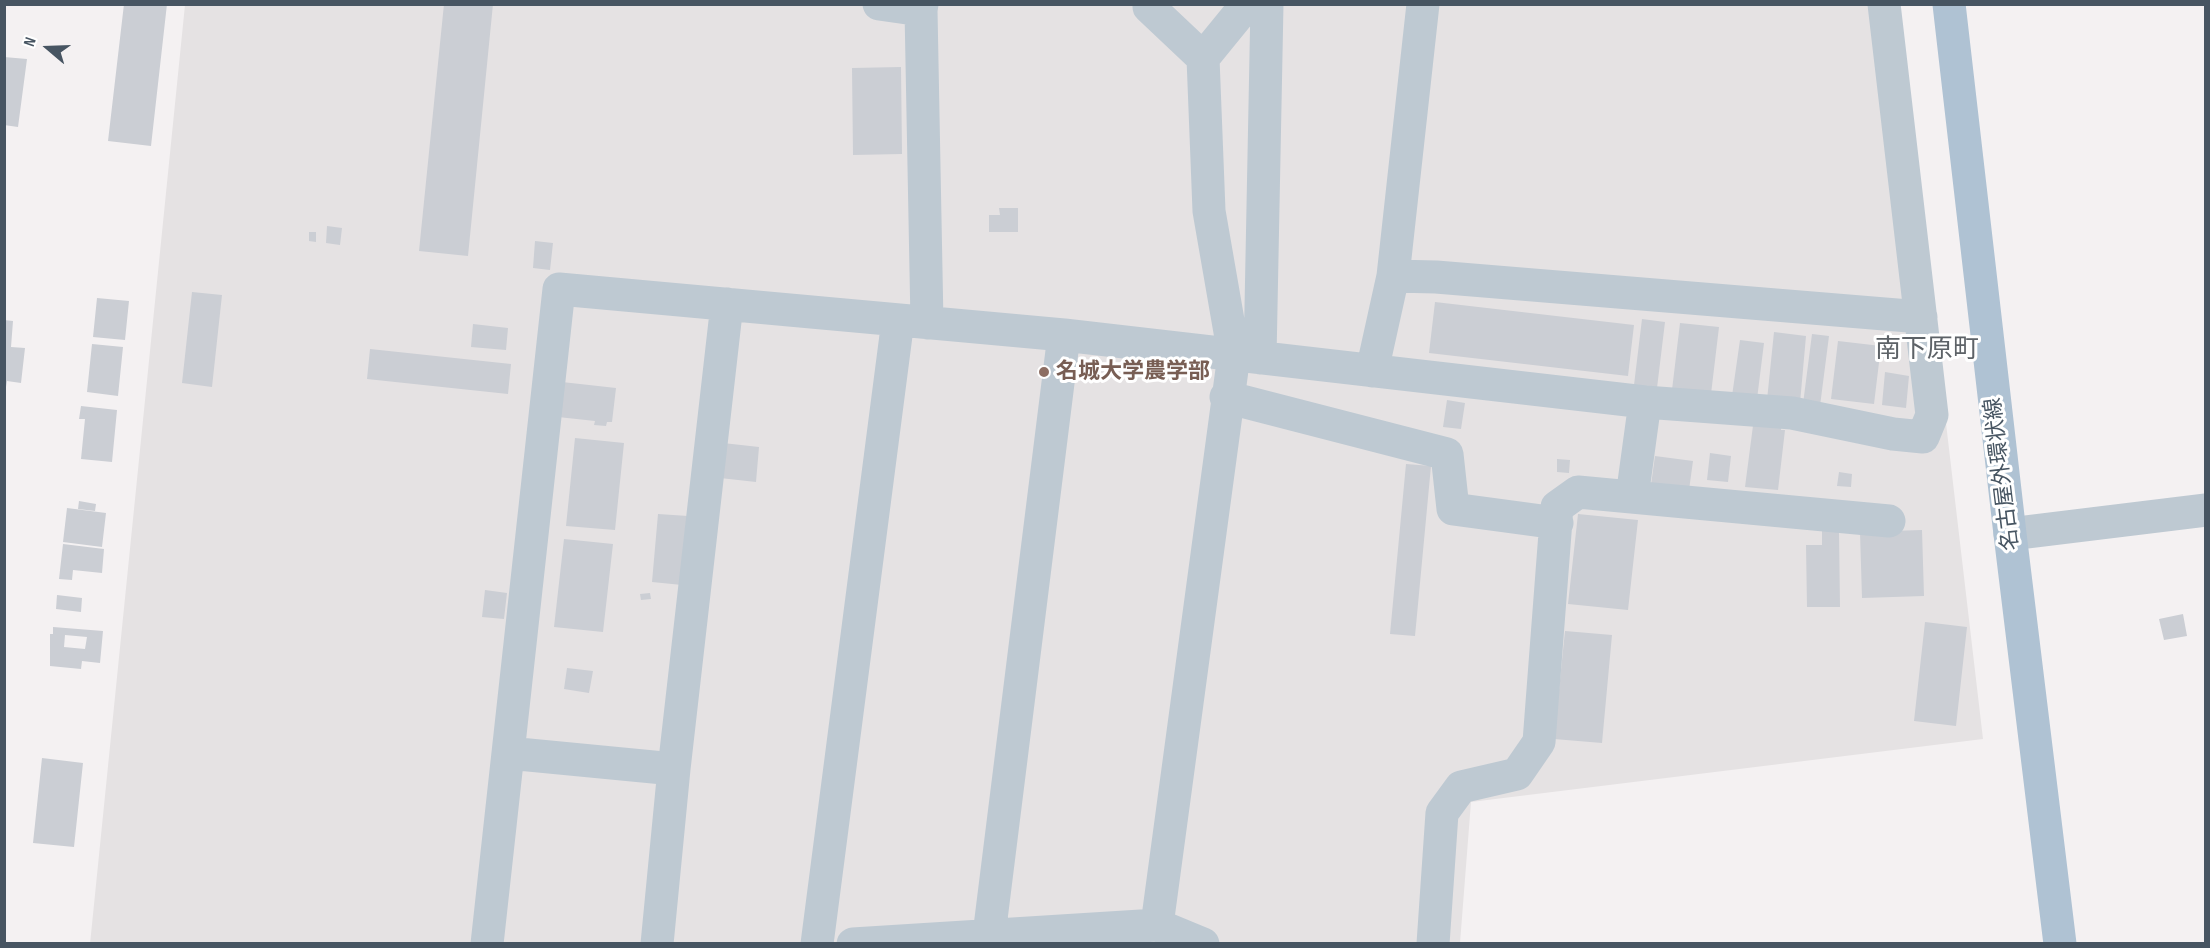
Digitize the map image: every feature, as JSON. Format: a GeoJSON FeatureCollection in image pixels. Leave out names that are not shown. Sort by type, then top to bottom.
{"type":"FeatureCollection","features":[{"type":"Feature","properties":{"kind":"main road","name":"名古屋外環状線"},"geometry":{"type":"LineString","coordinates":[[1949,4],[2060,944]]}},
{"type":"Feature","properties":{"kind":"street"},"geometry":{"type":"LineString","coordinates":[[817,944],[912,321],[919,6],[879,4]]}},
{"type":"Feature","properties":{"kind":"street"},"geometry":{"type":"LineString","coordinates":[[1149,4],[1149,7],[1203,58]]}},
{"type":"Feature","properties":{"kind":"street"},"geometry":{"type":"LineString","coordinates":[[1247,4],[1203,58],[1209,211],[1247,356]]}},
{"type":"Feature","properties":{"kind":"street"},"geometry":{"type":"LineString","coordinates":[[1157,925],[1226,397],[1247,356],[1267,4]]}},
{"type":"Feature","properties":{"kind":"street"},"geometry":{"type":"LineString","coordinates":[[1372,371],[1393,276],[1423,4]]}},
{"type":"Feature","properties":{"kind":"street"},"geometry":{"type":"LineString","coordinates":[[487,944],[559,289],[1064,335],[1645,402],[1792,413],[1893,434],[1923,437],[1932,415],[1884,4]]}},
{"type":"Feature","properties":{"kind":"street"},"geometry":{"type":"LineString","coordinates":[[1393,276],[1436,277],[1921,317]]}},
{"type":"Feature","properties":{"kind":"street"},"geometry":{"type":"LineString","coordinates":[[657,944],[674,769],[727,304]]}},
{"type":"Feature","properties":{"kind":"street"},"geometry":{"type":"LineString","coordinates":[[989,935],[1064,335]]}},
{"type":"Feature","properties":{"kind":"street"},"geometry":{"type":"LineString","coordinates":[[1226,397],[1447,454],[1453,509],[1557,523]]}},
{"type":"Feature","properties":{"kind":"street"},"geometry":{"type":"LineString","coordinates":[[1632,497],[1645,402]]}},
{"type":"Feature","properties":{"kind":"street"},"geometry":{"type":"LineString","coordinates":[[1433,944],[1442,813],[1461,787],[1517,774],[1539,742],[1557,507],[1578,492],[1889,521]]}},
{"type":"Feature","properties":{"kind":"street"},"geometry":{"type":"LineString","coordinates":[[2010,534],[2205,510]]}},
{"type":"Feature","properties":{"kind":"street"},"geometry":{"type":"LineString","coordinates":[[508,753],[674,769]]}},
{"type":"Feature","properties":{"kind":"street"},"geometry":{"type":"LineString","coordinates":[[853,944],[1157,925],[1203,944]]}},
{"type":"Feature","properties":{"kind":"shaded area","name":"名城大学農学部"},"geometry":{"type":"Polygon","coordinates":[[[185,5],[1897,5],[1983,739],[1471,802],[1460,943],[90,944],[185,5]]]}},
{"type":"Feature","properties":{"kind":"building"},"geometry":{"type":"Polygon","coordinates":[[[124,4],[167,4],[151,146],[108,141],[124,4]]]}},
{"type":"Feature","properties":{"kind":"building"},"geometry":{"type":"Polygon","coordinates":[[[444,4],[493,4],[468,256],[419,251],[444,4]]]}},
{"type":"Feature","properties":{"kind":"building"},"geometry":{"type":"Polygon","coordinates":[[[4,57],[27,59],[18,127],[4,125],[4,57]]]}},
{"type":"Feature","properties":{"kind":"building"},"geometry":{"type":"Polygon","coordinates":[[[901,67],[902,154],[853,155],[852,68],[901,67]]]}},
{"type":"Feature","properties":{"kind":"building"},"geometry":{"type":"Polygon","coordinates":[[[999,208],[1018,208],[1018,232],[989,232],[989,215],[1000,215],[999,208]]]}},
{"type":"Feature","properties":{"kind":"building"},"geometry":{"type":"Polygon","coordinates":[[[327,226],[342,228],[340,245],[326,243],[327,226]]]}},
{"type":"Feature","properties":{"kind":"building"},"geometry":{"type":"Polygon","coordinates":[[[309,232],[316,232],[316,242],[309,241],[309,232]]]}},
{"type":"Feature","properties":{"kind":"building"},"geometry":{"type":"Polygon","coordinates":[[[535,241],[553,243],[550,270],[533,268],[535,241]]]}},
{"type":"Feature","properties":{"kind":"building"},"geometry":{"type":"Polygon","coordinates":[[[192,292],[222,295],[212,387],[182,383],[192,292]]]}},
{"type":"Feature","properties":{"kind":"building"},"geometry":{"type":"Polygon","coordinates":[[[97,298],[129,301],[125,340],[93,337],[97,298]]]}},
{"type":"Feature","properties":{"kind":"building"},"geometry":{"type":"Polygon","coordinates":[[[1435,302],[1634,325],[1628,376],[1429,353],[1435,302]]]}},
{"type":"Feature","properties":{"kind":"building"},"geometry":{"type":"Polygon","coordinates":[[[1642,319],[1665,322],[1657,388],[1634,385],[1642,319]]]}},
{"type":"Feature","properties":{"kind":"building"},"geometry":{"type":"Polygon","coordinates":[[[4,320],[13,321],[11,347],[25,348],[21,383],[7,381],[6,387],[4,387],[4,320]]]}},
{"type":"Feature","properties":{"kind":"building"},"geometry":{"type":"Polygon","coordinates":[[[1680,323],[1719,327],[1711,394],[1672,390],[1680,323]]]}},
{"type":"Feature","properties":{"kind":"building"},"geometry":{"type":"Polygon","coordinates":[[[473,324],[508,328],[506,350],[471,347],[473,324]]]}},
{"type":"Feature","properties":{"kind":"building"},"geometry":{"type":"Polygon","coordinates":[[[1774,332],[1806,336],[1800,403],[1767,400],[1774,332]]]}},
{"type":"Feature","properties":{"kind":"building"},"geometry":{"type":"Polygon","coordinates":[[[1812,334],[1829,336],[1820,406],[1803,404],[1812,334]]]}},
{"type":"Feature","properties":{"kind":"building"},"geometry":{"type":"Polygon","coordinates":[[[1740,340],[1764,343],[1757,399],[1732,396],[1740,340]]]}},
{"type":"Feature","properties":{"kind":"building"},"geometry":{"type":"Polygon","coordinates":[[[1838,341],[1881,346],[1874,404],[1831,399],[1838,341]]]}},
{"type":"Feature","properties":{"kind":"building"},"geometry":{"type":"Polygon","coordinates":[[[92,344],[123,347],[118,396],[87,392],[92,344]]]}},
{"type":"Feature","properties":{"kind":"building"},"geometry":{"type":"Polygon","coordinates":[[[370,349],[511,364],[508,394],[367,379],[370,349]]]}},
{"type":"Feature","properties":{"kind":"building"},"geometry":{"type":"Polygon","coordinates":[[[1885,372],[1909,376],[1906,408],[1882,405],[1885,372]]]}},
{"type":"Feature","properties":{"kind":"building"},"geometry":{"type":"Polygon","coordinates":[[[562,382],[616,388],[612,422],[607,422],[606,426],[594,425],[595,421],[558,417],[562,382]]]}},
{"type":"Feature","properties":{"kind":"building"},"geometry":{"type":"Polygon","coordinates":[[[1447,400],[1465,403],[1461,429],[1443,427],[1447,400]]]}},
{"type":"Feature","properties":{"kind":"building"},"geometry":{"type":"Polygon","coordinates":[[[81,406],[117,410],[112,462],[81,459],[85,419],[79,419],[81,406]]]}},
{"type":"Feature","properties":{"kind":"building"},"geometry":{"type":"Polygon","coordinates":[[[1754,418],[1782,421],[1781,430],[1785,430],[1778,490],[1745,487],[1754,418]]]}},
{"type":"Feature","properties":{"kind":"building"},"geometry":{"type":"Polygon","coordinates":[[[575,438],[624,443],[615,530],[566,526],[575,438]]]}},
{"type":"Feature","properties":{"kind":"building"},"geometry":{"type":"Polygon","coordinates":[[[723,443],[759,447],[756,482],[720,478],[723,443]]]}},
{"type":"Feature","properties":{"kind":"building"},"geometry":{"type":"Polygon","coordinates":[[[1710,453],[1731,456],[1728,482],[1707,480],[1710,453]]]}},
{"type":"Feature","properties":{"kind":"building"},"geometry":{"type":"Polygon","coordinates":[[[1655,456],[1693,461],[1689,490],[1651,485],[1655,456]]]}},
{"type":"Feature","properties":{"kind":"building"},"geometry":{"type":"Polygon","coordinates":[[[1557,459],[1570,460],[1569,473],[1557,472],[1557,459]]]}},
{"type":"Feature","properties":{"kind":"building"},"geometry":{"type":"Polygon","coordinates":[[[1406,464],[1431,466],[1415,636],[1390,634],[1406,464]]]}},
{"type":"Feature","properties":{"kind":"building"},"geometry":{"type":"Polygon","coordinates":[[[1839,472],[1852,474],[1851,487],[1837,486],[1839,472]]]}},
{"type":"Feature","properties":{"kind":"building"},"geometry":{"type":"Polygon","coordinates":[[[79,501],[96,504],[95,511],[78,509],[79,501]]]}},
{"type":"Feature","properties":{"kind":"building"},"geometry":{"type":"Polygon","coordinates":[[[67,508],[106,513],[102,547],[63,542],[67,508]]]}},
{"type":"Feature","properties":{"kind":"building"},"geometry":{"type":"Polygon","coordinates":[[[658,514],[688,516],[682,585],[652,582],[658,514]]]}},
{"type":"Feature","properties":{"kind":"building"},"geometry":{"type":"Polygon","coordinates":[[[1578,514],[1638,520],[1628,610],[1568,604],[1578,514]]]}},
{"type":"Feature","properties":{"kind":"building"},"geometry":{"type":"Polygon","coordinates":[[[1922,530],[1924,596],[1862,598],[1860,532],[1922,530]]]}},
{"type":"Feature","properties":{"kind":"building"},"geometry":{"type":"Polygon","coordinates":[[[1822,531],[1839,531],[1840,607],[1807,607],[1806,545],[1822,545],[1822,531]]]}},
{"type":"Feature","properties":{"kind":"building"},"geometry":{"type":"Polygon","coordinates":[[[564,539],[613,544],[603,632],[554,627],[564,539]]]}},
{"type":"Feature","properties":{"kind":"building"},"geometry":{"type":"Polygon","coordinates":[[[63,544],[104,549],[102,573],[73,570],[72,580],[59,579],[63,544]]]}},
{"type":"Feature","properties":{"kind":"building"},"geometry":{"type":"Polygon","coordinates":[[[485,590],[507,593],[504,619],[482,617],[485,590]]]}},
{"type":"Feature","properties":{"kind":"building"},"geometry":{"type":"Polygon","coordinates":[[[650,593],[651,599],[641,600],[640,594],[650,593]]]}},
{"type":"Feature","properties":{"kind":"building"},"geometry":{"type":"Polygon","coordinates":[[[57,595],[82,598],[81,612],[56,609],[57,595]]]}},
{"type":"Feature","properties":{"kind":"building"},"geometry":{"type":"Polygon","coordinates":[[[2183,614],[2187,636],[2164,640],[2159,619],[2183,614]]]}},
{"type":"Feature","properties":{"kind":"building"},"geometry":{"type":"Polygon","coordinates":[[[1925,622],[1967,627],[1956,726],[1914,721],[1925,622]]]}},
{"type":"Feature","properties":{"kind":"building"},"geometry":{"type":"Polygon","coordinates":[[[53,627],[103,631],[100,663],[82,661],[81,669],[50,666],[50,634],[53,634],[53,627]],[[65,635],[64,647],[85,649],[87,637],[65,635]]]}},
{"type":"Feature","properties":{"kind":"building"},"geometry":{"type":"Polygon","coordinates":[[[1565,631],[1612,635],[1602,743],[1554,739],[1565,631]]]}},
{"type":"Feature","properties":{"kind":"building"},"geometry":{"type":"Polygon","coordinates":[[[567,668],[593,671],[589,693],[564,689],[567,668]]]}},
{"type":"Feature","properties":{"kind":"building"},"geometry":{"type":"Polygon","coordinates":[[[42,758],[83,763],[74,847],[33,843],[42,758]]]}},
{"type":"Feature","properties":{"kind":"place","name":"名城大学農学部"},"geometry":{"type":"Point","coordinates":[1044,372]}},
{"type":"Feature","properties":{"kind":"district","name":"南下原町"},"geometry":{"type":"Point","coordinates":[1927,350]}}]}
